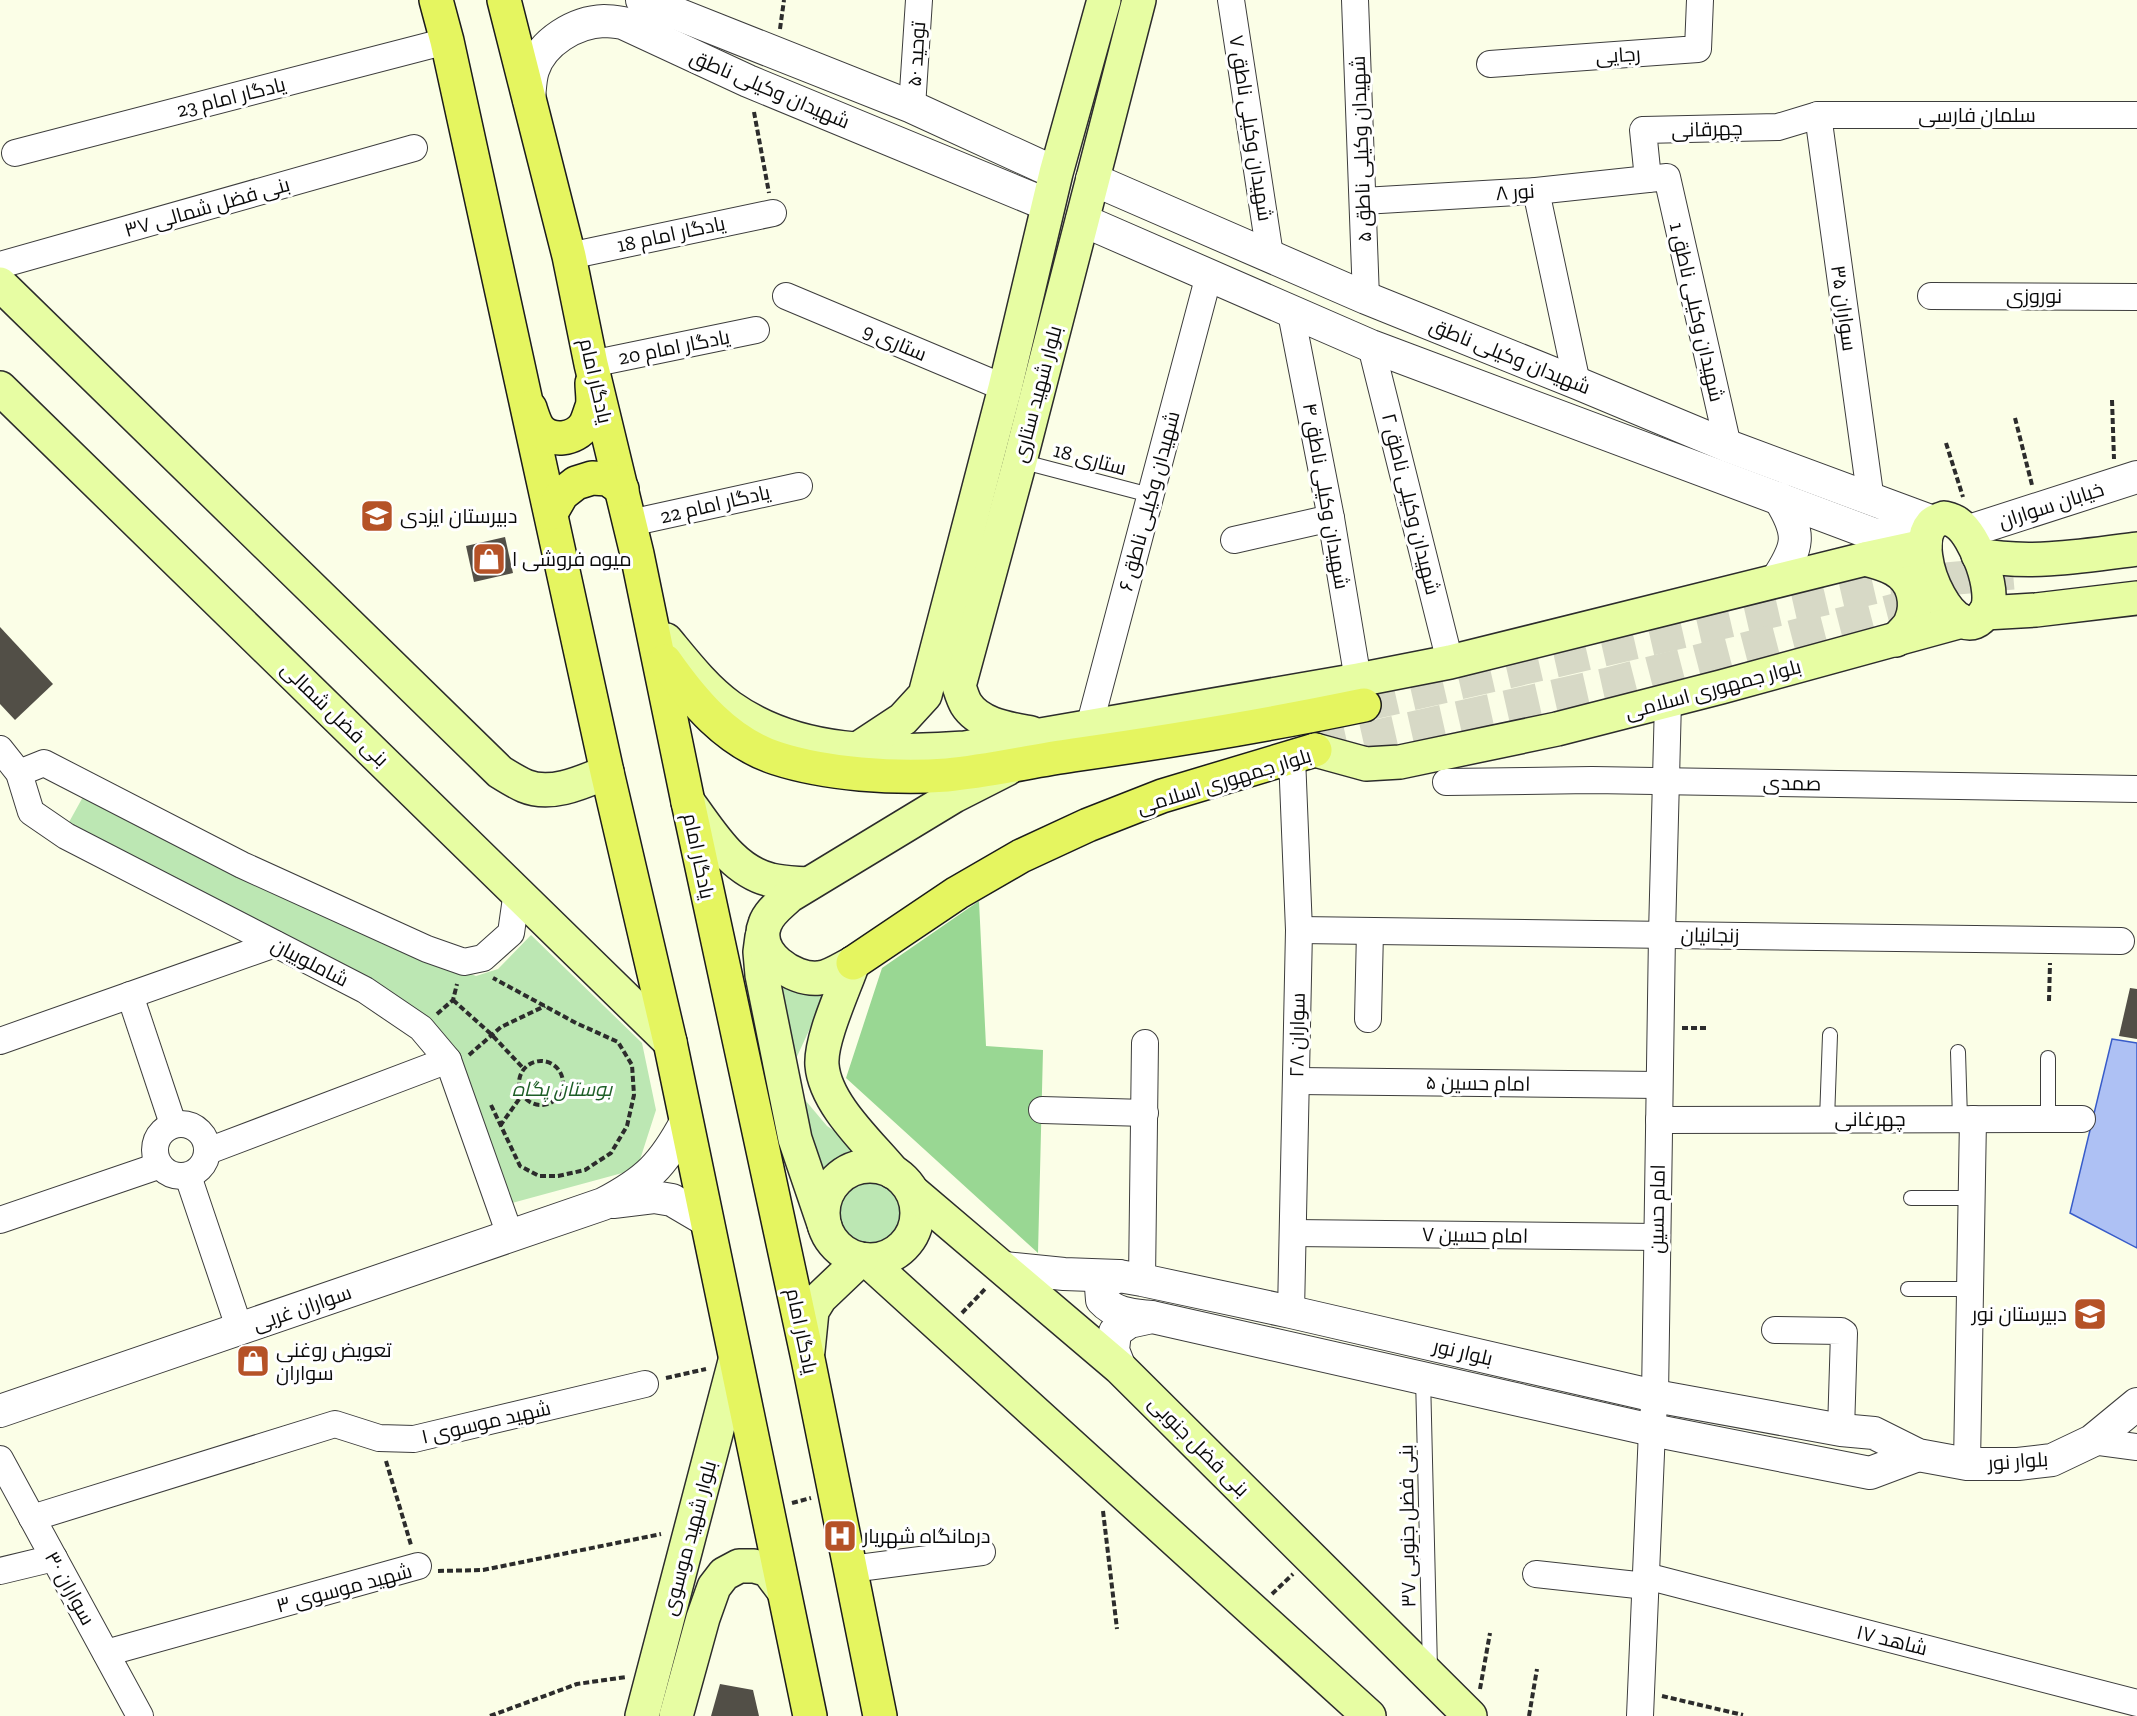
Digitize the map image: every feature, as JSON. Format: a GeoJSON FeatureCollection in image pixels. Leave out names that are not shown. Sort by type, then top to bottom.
{"type":"FeatureCollection","features":[{"type":"Feature","properties":{"kind":"main road"},"geometry":{"type":"LineString","coordinates":[[435,0],[447,41],[607,772],[670,1042],[810,1716]]}},
{"type":"Feature","properties":{"kind":"main road","name":"یادگار امام"},"geometry":{"type":"LineString","coordinates":[[504,0],[569,256],[591,364],[655,637],[688,802],[808,1359],[880,1716]]}},
{"type":"Feature","properties":{"kind":"main road","name":"بلوار شهید ستاری"},"geometry":{"type":"LineString","coordinates":[[856,750],[903,719],[925,694],[1005,388],[1056,173],[1104,0]]}},
{"type":"Feature","properties":{"kind":"main road","name":"بلوار شهید ستاری"},"geometry":{"type":"LineString","coordinates":[[925,694],[929,705],[938,710],[949,709],[955,702],[1139,0]]}},
{"type":"Feature","properties":{"kind":"main road"},"geometry":{"type":"LineString","coordinates":[[0,284],[500,772],[527,787],[552,789],[579,784],[607,772]]}},
{"type":"Feature","properties":{"kind":"main road"},"geometry":{"type":"LineString","coordinates":[[527,400],[538,428],[547,436],[557,439],[579,431],[585,425],[593,404],[591,364]]}},
{"type":"Feature","properties":{"kind":"main road","name":"بنی فضل شمالی"},"geometry":{"type":"LineString","coordinates":[[0,388],[670,1042]]}},
{"type":"Feature","properties":{"kind":"main road"},"geometry":{"type":"LineString","coordinates":[[551,513],[562,494],[576,483],[592,478],[608,479],[622,489]]}},
{"type":"Feature","properties":{"kind":"main road"},"geometry":{"type":"LineString","coordinates":[[1972,539],[1986,579],[1989,604],[1973,617],[1951,614],[1939,599],[1930,578],[1928,536],[1944,518],[1956,522],[1972,539],[1996,558],[2028,560],[2078,557],[2137,549]]}},
{"type":"Feature","properties":{"kind":"main road","name":"بلوار جمهوری اسلامی"},"geometry":{"type":"LineString","coordinates":[[655,637],[690,695],[713,719],[742,742],[775,758],[820,768],[881,776],[947,775],[1166,742],[1361,693],[1450,662],[1864,559],[1928,536]]}},
{"type":"Feature","properties":{"kind":"main road"},"geometry":{"type":"LineString","coordinates":[[1864,559],[1886,564],[1899,571],[1910,582],[1915,601],[1911,621],[1896,640]]}},
{"type":"Feature","properties":{"kind":"main road"},"geometry":{"type":"LineString","coordinates":[[2028,560],[2012,581],[2012,591],[2024,607],[2036,610]]}},
{"type":"Feature","properties":{"kind":"main road","name":"بلوار جمهوری اسلامی"},"geometry":{"type":"LineString","coordinates":[[853,963],[957,893],[1021,856],[1088,825],[1162,796],[1303,754],[1365,764],[1400,762],[1557,729],[1668,701],[1973,617],[2137,598]]}},
{"type":"Feature","properties":{"kind":"main road","name":"بلوار جمهوری اسلامی"},"geometry":{"type":"LineString","coordinates":[[655,637],[729,706],[771,731],[812,743],[856,750],[903,752],[964,748],[1089,727],[1361,693]]}},
{"type":"Feature","properties":{"kind":"main road"},"geometry":{"type":"LineString","coordinates":[[959,686],[966,704],[975,715],[1005,729],[1042,735]]}},
{"type":"Feature","properties":{"kind":"main road"},"geometry":{"type":"LineString","coordinates":[[1017,764],[954,796],[799,890],[770,915],[765,924],[760,951],[762,975],[795,1139],[825,1227],[831,1240],[841,1250],[864,1259],[945,1331],[1254,1611],[1358,1713]]}},
{"type":"Feature","properties":{"kind":"main road"},"geometry":{"type":"LineString","coordinates":[[688,802],[721,845],[746,870],[799,890]]}},
{"type":"Feature","properties":{"kind":"main road"},"geometry":{"type":"LineString","coordinates":[[763,935],[773,958],[790,972],[811,978],[822,978],[853,963]]}},
{"type":"Feature","properties":{"kind":"main road"},"geometry":{"type":"LineString","coordinates":[[808,1359],[812,1311],[820,1298],[864,1259],[884,1258],[898,1251],[910,1239],[917,1216],[917,1208],[903,1182],[840,1110],[829,1090],[822,1065],[828,1033],[853,963]]}},
{"type":"Feature","properties":{"kind":"main road"},"geometry":{"type":"LineString","coordinates":[[825,1227],[823,1211],[826,1196],[835,1182],[847,1172],[862,1166],[878,1166],[903,1182]]}},
{"type":"Feature","properties":{"kind":"main road","name":"بنی فضل جنوبی"},"geometry":{"type":"LineString","coordinates":[[903,1182],[1120,1368],[1430,1675],[1468,1709]]}},
{"type":"Feature","properties":{"kind":"main road","name":"بلوار شهید موسوی"},"geometry":{"type":"LineString","coordinates":[[642,1716],[735,1361]]}},
{"type":"Feature","properties":{"kind":"main road","name":"بلوار شهید موسوی"},"geometry":{"type":"LineString","coordinates":[[676,1716],[703,1618],[714,1587],[724,1574],[738,1566],[754,1566],[768,1570],[783,1590]]}},
{"type":"Feature","properties":{"kind":"street","name":"شهیدان وکیلی ناطق"},"geometry":{"type":"LineString","coordinates":[[642,0],[912,107],[1056,173]]}},
{"type":"Feature","properties":{"kind":"street","name":"توحید ۵۰"},"geometry":{"type":"LineString","coordinates":[[912,107],[919,0]]}},
{"type":"Feature","properties":{"kind":"street","name":"شهیدان وکیلی ناطق ۷"},"geometry":{"type":"LineString","coordinates":[[1232,0],[1270,255]]}},
{"type":"Feature","properties":{"kind":"street","name":"شهیدان وکیلی ناطق ۵"},"geometry":{"type":"LineString","coordinates":[[1355,0],[1366,298]]}},
{"type":"Feature","properties":{"kind":"street","name":"رجایی"},"geometry":{"type":"LineString","coordinates":[[1490,64],[1698,49],[1700,0]]}},
{"type":"Feature","properties":{"kind":"street","name":"شهیدان وکیلی ناطق"},"geometry":{"type":"LineString","coordinates":[[529,99],[533,70],[542,53],[554,40],[586,24],[604,21],[623,23],[748,81],[1048,206]]}},
{"type":"Feature","properties":{"kind":"street","name":"یادگار امام 23"},"geometry":{"type":"LineString","coordinates":[[15,153],[447,41]]}},
{"type":"Feature","properties":{"kind":"street","name":"سلمان فارسی"},"geometry":{"type":"LineString","coordinates":[[1818,115],[2137,115]]}},
{"type":"Feature","properties":{"kind":"street","name":"چهرقانی"},"geometry":{"type":"LineString","coordinates":[[1657,178],[1644,130],[1778,127],[1818,115]]}},
{"type":"Feature","properties":{"kind":"street","name":"سواران ۳۵"},"geometry":{"type":"LineString","coordinates":[[1818,115],[1871,501]]}},
{"type":"Feature","properties":{"kind":"street"},"geometry":{"type":"LineString","coordinates":[[980,178],[987,176],[998,165],[1000,153],[998,147]]}},
{"type":"Feature","properties":{"kind":"street","name":"بنی فضل شمالی ۳۷"},"geometry":{"type":"LineString","coordinates":[[0,265],[414,148]]}},
{"type":"Feature","properties":{"kind":"street","name":"نور ۸"},"geometry":{"type":"LineString","coordinates":[[1363,201],[1536,191],[1657,178]]}},
{"type":"Feature","properties":{"kind":"street","name":"شهیدان وکیلی ناطق 1"},"geometry":{"type":"LineString","coordinates":[[1657,178],[1728,446]]}},
{"type":"Feature","properties":{"kind":"street","name":"شهیدان وکیلی ناطق"},"geometry":{"type":"LineString","coordinates":[[1092,179],[1366,298],[1728,446],[1871,501],[1928,536]]}},
{"type":"Feature","properties":{"kind":"street"},"geometry":{"type":"LineString","coordinates":[[1536,191],[1577,383]]}},
{"type":"Feature","properties":{"kind":"street","name":"یادگار امام 18"},"geometry":{"type":"LineString","coordinates":[[569,256],[773,213]]}},
{"type":"Feature","properties":{"kind":"street","name":"شهیدان وکیلی ناطق"},"geometry":{"type":"LineString","coordinates":[[1082,220],[1371,346],[1874,534],[1928,536]]}},
{"type":"Feature","properties":{"kind":"street","name":"شهیدان وکیلی ناطق ۶"},"geometry":{"type":"LineString","coordinates":[[1089,727],[1209,275]]}},
{"type":"Feature","properties":{"kind":"street","name":"ستاری 9"},"geometry":{"type":"LineString","coordinates":[[786,296],[1005,388]]}},
{"type":"Feature","properties":{"kind":"street","name":"نوروزی"},"geometry":{"type":"LineString","coordinates":[[1931,296],[2137,297]]}},
{"type":"Feature","properties":{"kind":"street","name":"شهیدان وکیلی ناطق ۴"},"geometry":{"type":"LineString","coordinates":[[1291,313],[1331,518],[1361,693]]}},
{"type":"Feature","properties":{"kind":"street","name":"یادگار امام 20"},"geometry":{"type":"LineString","coordinates":[[591,364],[756,330]]}},
{"type":"Feature","properties":{"kind":"street","name":"شهیدان وکیلی ناطق ٢"},"geometry":{"type":"LineString","coordinates":[[1371,346],[1450,662]]}},
{"type":"Feature","properties":{"kind":"street","name":"خیابان سواران"},"geometry":{"type":"LineString","coordinates":[[1972,539],[2038,509],[2126,481]]}},
{"type":"Feature","properties":{"kind":"street","name":"یادگار امام 22"},"geometry":{"type":"LineString","coordinates":[[630,523],[799,486]]}},
{"type":"Feature","properties":{"kind":"street"},"geometry":{"type":"LineString","coordinates":[[1776,581],[1794,551],[1795,530],[1779,498]]}},
{"type":"Feature","properties":{"kind":"street"},"geometry":{"type":"LineString","coordinates":[[1234,540],[1331,518]]}},
{"type":"Feature","properties":{"kind":"street","name":"امام حسین"},"geometry":{"type":"LineString","coordinates":[[1640,1704],[1655,1396],[1659,1085],[1668,701]]}},
{"type":"Feature","properties":{"kind":"street","name":"شاملوییان"},"geometry":{"type":"LineString","coordinates":[[0,749],[19,773],[31,812],[66,836],[365,990],[421,1028],[448,1060],[510,1235]]}},
{"type":"Feature","properties":{"kind":"street","name":"سواران ۲۸"},"geometry":{"type":"LineString","coordinates":[[1291,1312],[1303,754]]}},
{"type":"Feature","properties":{"kind":"street"},"geometry":{"type":"LineString","coordinates":[[19,773],[44,763],[242,866],[428,949],[464,962],[483,958],[511,933],[517,891]]}},
{"type":"Feature","properties":{"kind":"street","name":"صمدی"},"geometry":{"type":"LineString","coordinates":[[1446,782],[1592,780],[2137,789]]}},
{"type":"Feature","properties":{"kind":"street","name":"زنجانیان"},"geometry":{"type":"LineString","coordinates":[[1299,930],[2121,940]]}},
{"type":"Feature","properties":{"kind":"street"},"geometry":{"type":"LineString","coordinates":[[1368,1019],[1370,931]]}},
{"type":"Feature","properties":{"kind":"street"},"geometry":{"type":"LineString","coordinates":[[0,1041],[275,944]]}},
{"type":"Feature","properties":{"kind":"street"},"geometry":{"type":"LineString","coordinates":[[130,995],[173,1124]]}},
{"type":"Feature","properties":{"kind":"street"},"geometry":{"type":"LineString","coordinates":[[1145,1043],[1145,1113],[1131,1278],[1107,1281],[1101,1287],[1102,1300],[1114,1311],[1152,1317]]}},
{"type":"Feature","properties":{"kind":"street"},"geometry":{"type":"LineString","coordinates":[[208,1151],[448,1060]]}},
{"type":"Feature","properties":{"kind":"street","name":"امام حسین ۵"},"geometry":{"type":"LineString","coordinates":[[1297,1081],[1659,1085]]}},
{"type":"Feature","properties":{"kind":"street"},"geometry":{"type":"LineString","coordinates":[[1042,1110],[1145,1113]]}},
{"type":"Feature","properties":{"kind":"street"},"geometry":{"type":"LineString","coordinates":[[1966,1119],[1971,1198],[1966,1464]]}},
{"type":"Feature","properties":{"kind":"street","name":"چهرغانی"},"geometry":{"type":"LineString","coordinates":[[1659,1120],[2082,1119]]}},
{"type":"Feature","properties":{"kind":"street"},"geometry":{"type":"LineString","coordinates":[[603,1204],[631,1190],[650,1174],[670,1151],[686,1122]]}},
{"type":"Feature","properties":{"kind":"street"},"geometry":{"type":"LineString","coordinates":[[173,1124],[190,1124],[203,1135],[208,1151],[202,1167],[188,1176],[171,1176],[158,1166],[153,1150],[159,1134],[173,1124]]}},
{"type":"Feature","properties":{"kind":"street"},"geometry":{"type":"LineString","coordinates":[[0,1220],[158,1166]]}},
{"type":"Feature","properties":{"kind":"street"},"geometry":{"type":"LineString","coordinates":[[188,1176],[240,1330]]}},
{"type":"Feature","properties":{"kind":"street"},"geometry":{"type":"LineString","coordinates":[[603,1204],[654,1197],[672,1200],[706,1220]]}},
{"type":"Feature","properties":{"kind":"street","name":"سواران غربی"},"geometry":{"type":"LineString","coordinates":[[0,1411],[603,1204]]}},
{"type":"Feature","properties":{"kind":"street","name":"امام حسین ۷"},"geometry":{"type":"LineString","coordinates":[[1293,1233],[1657,1238]]}},
{"type":"Feature","properties":{"kind":"street","name":"بلوار نور"},"geometry":{"type":"LineString","coordinates":[[1004,1268],[1131,1278],[1291,1312],[1655,1396],[1840,1430],[1874,1433],[1918,1455],[1966,1464],[2018,1464],[2052,1460],[2092,1441],[2137,1404]]}},
{"type":"Feature","properties":{"kind":"street","name":"بلوار نور"},"geometry":{"type":"LineString","coordinates":[[1120,1368],[1113,1350],[1115,1332],[1128,1322],[1152,1317],[1652,1430],[1870,1473],[1918,1455]]}},
{"type":"Feature","properties":{"kind":"street"},"geometry":{"type":"LineString","coordinates":[[1775,1330],[1841,1331],[1844,1333],[1840,1430]]}},
{"type":"Feature","properties":{"kind":"street","name":"شهید موسوی ۱"},"geometry":{"type":"LineString","coordinates":[[32,1518],[335,1424],[379,1438],[414,1439],[645,1384]]}},
{"type":"Feature","properties":{"kind":"street"},"geometry":{"type":"LineString","coordinates":[[2092,1441],[2137,1447]]}},
{"type":"Feature","properties":{"kind":"street","name":"سواران ۳۰"},"geometry":{"type":"LineString","coordinates":[[0,1459],[141,1716]]}},
{"type":"Feature","properties":{"kind":"street"},"geometry":{"type":"LineString","coordinates":[[850,1569],[982,1552]]}},
{"type":"Feature","properties":{"kind":"street"},"geometry":{"type":"LineString","coordinates":[[0,1571],[54,1558]]}},
{"type":"Feature","properties":{"kind":"street","name":"شهید موسوی ۳"},"geometry":{"type":"LineString","coordinates":[[106,1653],[418,1566]]}},
{"type":"Feature","properties":{"kind":"street","name":"شاهد ۱۷"},"geometry":{"type":"LineString","coordinates":[[1536,1574],[1646,1581],[2137,1703]]}},
{"type":"Feature","properties":{"kind":"lane","name":"ستاری 18"},"geometry":{"type":"LineString","coordinates":[[1020,460],[1150,495]]}},
{"type":"Feature","properties":{"kind":"lane"},"geometry":{"type":"LineString","coordinates":[[1827,1120],[1830,1035]]}},
{"type":"Feature","properties":{"kind":"lane"},"geometry":{"type":"LineString","coordinates":[[1958,1052],[1966,1119]]}},
{"type":"Feature","properties":{"kind":"lane"},"geometry":{"type":"LineString","coordinates":[[2048,1058],[2048,1119]]}},
{"type":"Feature","properties":{"kind":"lane"},"geometry":{"type":"LineString","coordinates":[[1911,1198],[1971,1198]]}},
{"type":"Feature","properties":{"kind":"lane"},"geometry":{"type":"LineString","coordinates":[[1908,1289],[1970,1289]]}},
{"type":"Feature","properties":{"kind":"lane","name":"بنی فضل جنوبی ۳۷"},"geometry":{"type":"LineString","coordinates":[[1424,1377],[1430,1675]]}},
{"type":"Feature","properties":{"kind":"path"},"geometry":{"type":"LineString","coordinates":[[748,81],[773,213]]}},
{"type":"Feature","properties":{"kind":"path"},"geometry":{"type":"LineString","coordinates":[[2112,400],[2126,481]]}},
{"type":"Feature","properties":{"kind":"path"},"geometry":{"type":"LineString","coordinates":[[2015,418],[2038,509]]}},
{"type":"Feature","properties":{"kind":"path"},"geometry":{"type":"LineString","coordinates":[[1946,443],[1972,539]]}},
{"type":"Feature","properties":{"kind":"path"},"geometry":{"type":"LineString","coordinates":[[2049,1001],[2051,940]]}},
{"type":"Feature","properties":{"kind":"path"},"geometry":{"type":"LineString","coordinates":[[421,1028],[453,1000],[464,962],[618,1042],[632,1065],[634,1095],[627,1126],[611,1153],[585,1170],[558,1176],[539,1176],[520,1166],[486,1095]]}},
{"type":"Feature","properties":{"kind":"path"},"geometry":{"type":"LineString","coordinates":[[453,1000],[492,1035],[524,1069]]}},
{"type":"Feature","properties":{"kind":"path"},"geometry":{"type":"LineString","coordinates":[[472,1065],[468,1056],[501,1027],[545,1006]]}},
{"type":"Feature","properties":{"kind":"path"},"geometry":{"type":"LineString","coordinates":[[535,1062],[549,1062],[560,1071],[563,1084],[558,1097],[547,1104],[533,1104],[522,1095],[518,1082],[524,1069],[535,1062]]}},
{"type":"Feature","properties":{"kind":"path"},"geometry":{"type":"LineString","coordinates":[[474,1134],[501,1126],[522,1095]]}},
{"type":"Feature","properties":{"kind":"path"},"geometry":{"type":"LineString","coordinates":[[945,1331],[1004,1268]]}},
{"type":"Feature","properties":{"kind":"path"},"geometry":{"type":"LineString","coordinates":[[645,1384],[735,1361]]}},
{"type":"Feature","properties":{"kind":"path"},"geometry":{"type":"LineString","coordinates":[[379,1438],[418,1566]]}},
{"type":"Feature","properties":{"kind":"path"},"geometry":{"type":"LineString","coordinates":[[1098,1469],[1117,1629]]}},
{"type":"Feature","properties":{"kind":"path"},"geometry":{"type":"LineString","coordinates":[[766,1509],[835,1492]]}},
{"type":"Feature","properties":{"kind":"path","name":"شهید موسوی ۳"},"geometry":{"type":"LineString","coordinates":[[418,1566],[440,1571],[483,1570],[692,1528]]}},
{"type":"Feature","properties":{"kind":"path"},"geometry":{"type":"LineString","coordinates":[[1254,1611],[1311,1557]]}},
{"type":"Feature","properties":{"kind":"path"},"geometry":{"type":"LineString","coordinates":[[1468,1709],[1490,1633]]}},
{"type":"Feature","properties":{"kind":"path"},"geometry":{"type":"LineString","coordinates":[[1529,1716],[1537,1670]]}},
{"type":"Feature","properties":{"kind":"path"},"geometry":{"type":"LineString","coordinates":[[490,1716],[577,1684],[653,1673]]}},
{"type":"Feature","properties":{"kind":"path"},"geometry":{"type":"LineString","coordinates":[[1640,1704],[1743,1715]]}},
{"type":"Feature","properties":{"kind":"green space","name":"بوستان پگاه"},"geometry":{"type":"Polygon","coordinates":[[[84,795],[372,937],[476,976],[498,969],[531,935],[642,1043],[656,1110],[637,1169],[512,1203],[455,1051],[68,824],[84,795]]]}},
{"type":"Feature","properties":{"kind":"green space"},"geometry":{"type":"Polygon","coordinates":[[[979,901],[986,1046],[1043,1050],[1038,1253],[846,1078],[882,968],[979,901]]]}},
{"type":"Feature","properties":{"kind":"green space"},"geometry":{"type":"Polygon","coordinates":[[[775,980],[829,999],[812,1024],[794,1063],[775,980]]]}},
{"type":"Feature","properties":{"kind":"green space"},"geometry":{"type":"Polygon","coordinates":[[[800,1094],[827,1126],[860,1148],[836,1158],[819,1177],[800,1094]]]}},
{"type":"Feature","properties":{"kind":"green space"},"geometry":{"type":"Polygon","coordinates":[[[879,1174],[892,1180],[903,1191],[909,1204],[907,1227],[892,1244],[879,1250],[863,1250],[850,1244],[835,1227],[833,1204],[839,1191],[856,1176],[879,1174]]]}},
{"type":"Feature","properties":{"kind":"water"},"geometry":{"type":"Polygon","coordinates":[[[2112,1039],[2137,1043],[2137,1248],[2070,1213],[2112,1039]]]}},
{"type":"Feature","properties":{"kind":"building","name":"میوه فروشی ا"},"geometry":{"type":"Polygon","coordinates":[[[505,537],[513,573],[474,582],[466,546],[505,537]]]}},
{"type":"Feature","properties":{"kind":"building"},"geometry":{"type":"Polygon","coordinates":[[[0,627],[53,684],[15,720],[0,704],[0,627]]]}},
{"type":"Feature","properties":{"kind":"building"},"geometry":{"type":"Polygon","coordinates":[[[2130,988],[2137,989],[2137,1039],[2119,1036],[2130,988]]]}},
{"type":"Feature","properties":{"kind":"building"},"geometry":{"type":"Polygon","coordinates":[[[720,1684],[753,1690],[759,1716],[711,1716],[720,1684]]]}},
{"type":"Feature","properties":{"kind":"tunnel"},"geometry":{"type":"LineString","coordinates":[[1364,705],[1890,584],[2013,573]]}},
{"type":"Feature","properties":{"kind":"tunnel"},"geometry":{"type":"LineString","coordinates":[[1315,750],[1608,684],[1895,610],[1941,607]]}},
{"type":"Feature","properties":{"kind":"place","name":"دبیرستان ایزدی"},"geometry":{"type":"Point","coordinates":[377,516]}},
{"type":"Feature","properties":{"kind":"place","name":"میوه فروشی ا"},"geometry":{"type":"Point","coordinates":[489,559]}},
{"type":"Feature","properties":{"kind":"place","name":"دبیرستان نور"},"geometry":{"type":"Point","coordinates":[2090,1314]}},
{"type":"Feature","properties":{"kind":"place","name":"تعویض روغنی سواران"},"geometry":{"type":"Point","coordinates":[253,1361]}},
{"type":"Feature","properties":{"kind":"place","name":"درمانگاه شهریار"},"geometry":{"type":"Point","coordinates":[840,1536]}}]}
